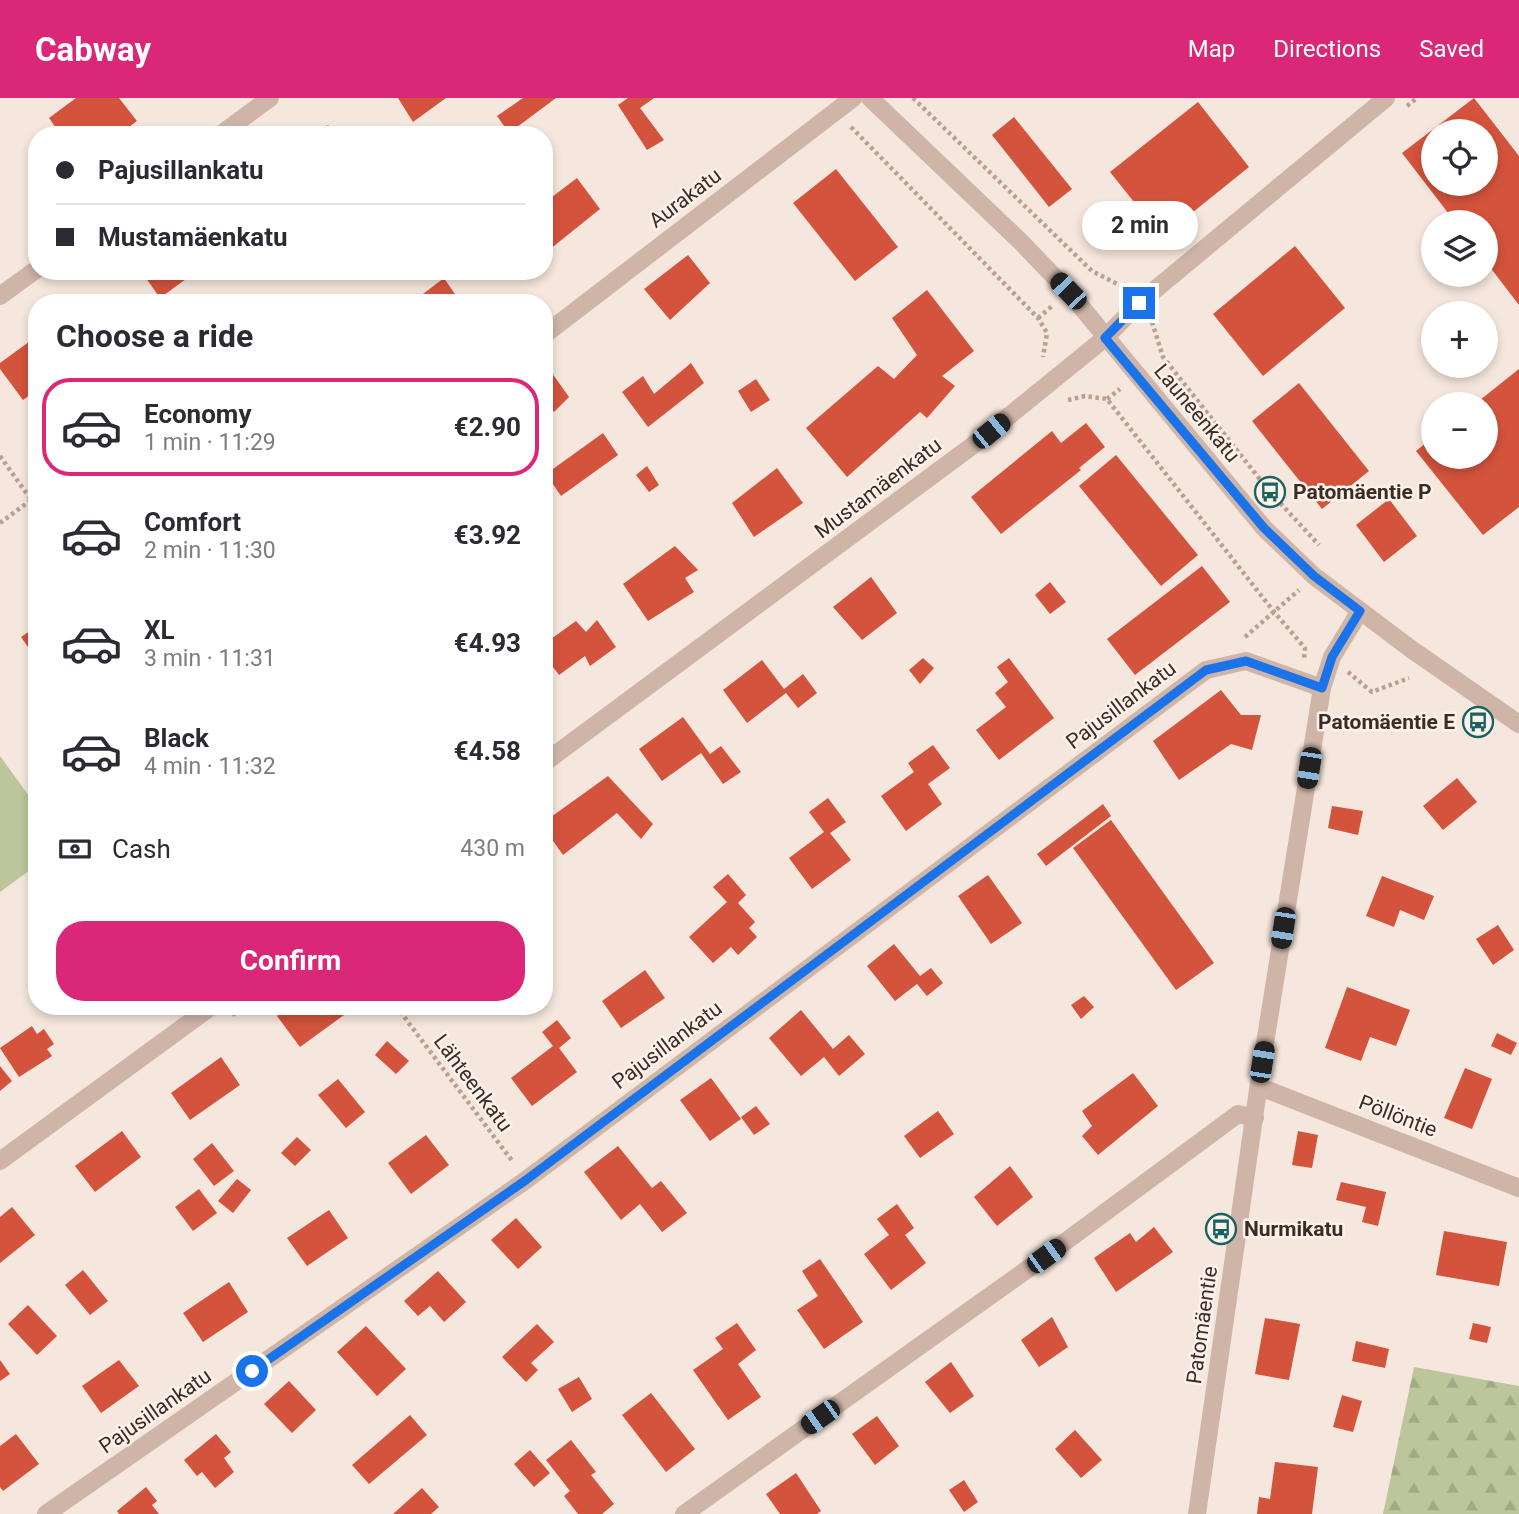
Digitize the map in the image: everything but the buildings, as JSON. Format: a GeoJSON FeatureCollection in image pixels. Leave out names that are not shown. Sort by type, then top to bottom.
{"type":"FeatureCollection","features":[{"type":"Feature","properties":{"kind":"street"},"geometry":{"type":"LineString","coordinates":[[232,126],[270,98]]}},
{"type":"Feature","properties":{"kind":"street","name":"Aurakatu"},"geometry":{"type":"LineString","coordinates":[[553,328],[853,98]]}},
{"type":"Feature","properties":{"kind":"street","name":"Launeenkatu"},"geometry":{"type":"LineString","coordinates":[[870,98],[1030,251],[1068,291],[1264,528],[1314,576],[1519,724]]}},
{"type":"Feature","properties":{"kind":"street","name":"Mustamäenkatu"},"geometry":{"type":"LineString","coordinates":[[553,756],[928,479],[1047,385],[1105,338],[1139,303],[1386,98]]}},
{"type":"Feature","properties":{"kind":"street"},"geometry":{"type":"LineString","coordinates":[[0,296],[28,276]]}},
{"type":"Feature","properties":{"kind":"street","name":"Patomäentie"},"geometry":{"type":"LineString","coordinates":[[1197,1514],[1259,1087],[1322,688],[1332,657],[1360,611]]}},
{"type":"Feature","properties":{"kind":"street","name":"Pajusillankatu"},"geometry":{"type":"LineString","coordinates":[[46,1514],[526,1180],[1206,670],[1246,661],[1322,688]]}},
{"type":"Feature","properties":{"kind":"street"},"geometry":{"type":"LineString","coordinates":[[0,1161],[200,1015]]}},
{"type":"Feature","properties":{"kind":"street","name":"Pöllöntie"},"geometry":{"type":"LineString","coordinates":[[1259,1087],[1519,1188]]}},
{"type":"Feature","properties":{"kind":"street"},"geometry":{"type":"LineString","coordinates":[[684,1514],[1046,1256],[1238,1114],[1255,1118]]}},
{"type":"Feature","properties":{"kind":"path"},"geometry":{"type":"LineString","coordinates":[[836,111],[1038,318],[1047,333],[1045,352],[1037,370],[1059,401],[1085,396],[1107,399],[1305,648],[1332,657],[1372,692],[1407,677],[1415,680]]}},
{"type":"Feature","properties":{"kind":"path"},"geometry":{"type":"LineString","coordinates":[[0,456],[28,496]]}},
{"type":"Feature","properties":{"kind":"path"},"geometry":{"type":"LineString","coordinates":[[0,523],[28,502]]}},
{"type":"Feature","properties":{"kind":"path"},"geometry":{"type":"LineString","coordinates":[[1301,680],[1305,648]]}},
{"type":"Feature","properties":{"kind":"path","name":"Lähteenkatu"},"geometry":{"type":"LineString","coordinates":[[403,1015],[526,1180]]}},
{"type":"Feature","properties":{"kind":"green space"},"geometry":{"type":"Polygon","coordinates":[[[0,756],[28,795],[28,872],[0,892],[0,756]]]}},
{"type":"Feature","properties":{"kind":"green space"},"geometry":{"type":"Polygon","coordinates":[[[1414,1367],[1519,1386],[1519,1514],[1383,1514],[1414,1367]]]}},
{"type":"Feature","properties":{"kind":"place","name":"Patomäentie P"},"geometry":{"type":"Point","coordinates":[1270,492]}},
{"type":"Feature","properties":{"kind":"place","name":"Patomäentie E"},"geometry":{"type":"Point","coordinates":[1478,722]}},
{"type":"Feature","properties":{"kind":"place","name":"Nurmikatu"},"geometry":{"type":"Point","coordinates":[1221,1229]}},
{"type":"Feature","properties":{"kind":"route"},"geometry":{"type":"LineString","coordinates":[[252,1371],[526,1180],[1206,670],[1246,661],[1322,688],[1332,657],[1360,611],[1314,576],[1264,528],[1105,338],[1139,303]]}}]}
